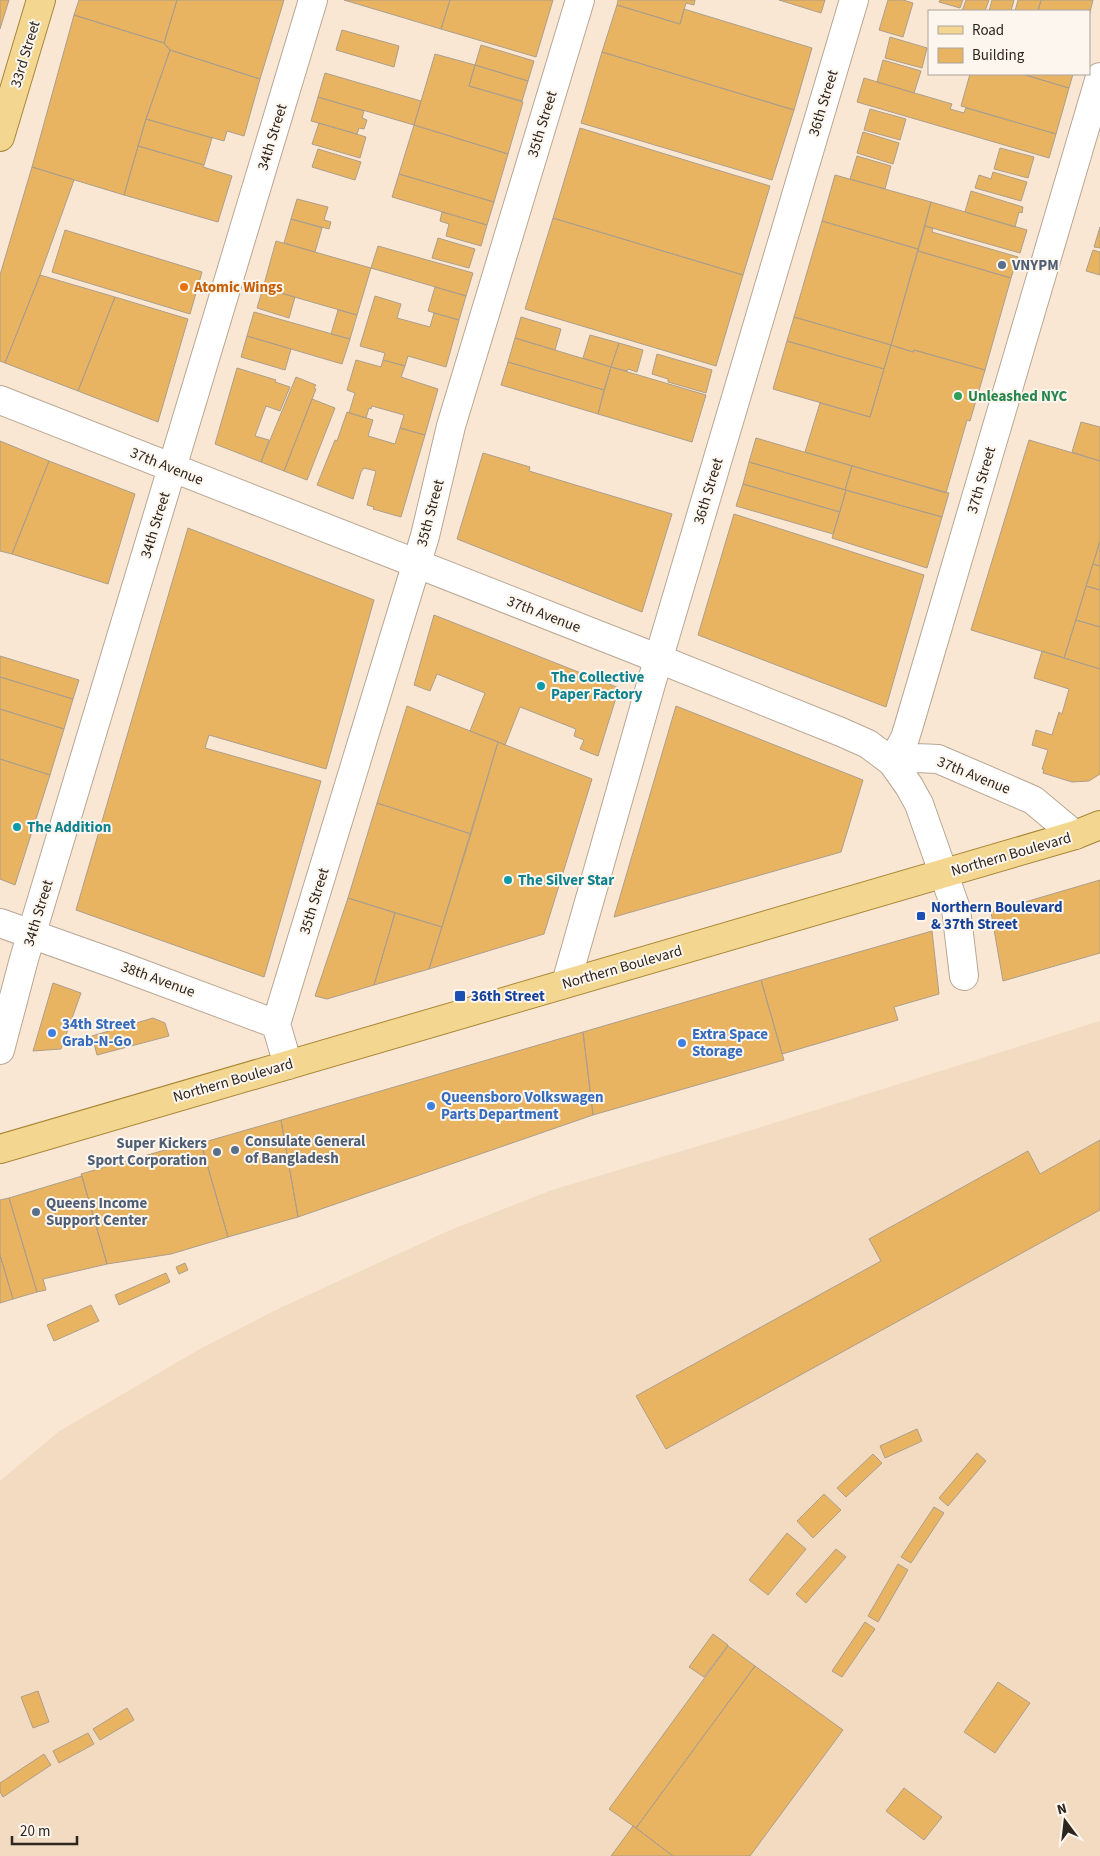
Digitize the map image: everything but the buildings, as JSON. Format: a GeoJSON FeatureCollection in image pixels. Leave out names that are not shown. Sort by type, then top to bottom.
{"type":"FeatureCollection","features":[{"type":"Feature","properties":{"kind":"main road","name":"33rd Street"},"geometry":{"type":"LineString","coordinates":[[0,138],[41,0]]}},
{"type":"Feature","properties":{"kind":"main road","name":"Northern Boulevard"},"geometry":{"type":"LineString","coordinates":[[0,1149],[1075,835],[1100,825]]}},
{"type":"Feature","properties":{"kind":"street","name":"34th Street"},"geometry":{"type":"LineString","coordinates":[[0,1050],[32,934],[313,0]]}},
{"type":"Feature","properties":{"kind":"street","name":"35th Street"},"geometry":{"type":"LineString","coordinates":[[276,1024],[425,536],[454,416],[580,0]]}},
{"type":"Feature","properties":{"kind":"street","name":"36th Street"},"geometry":{"type":"LineString","coordinates":[[566,983],[658,659],[854,0]]}},
{"type":"Feature","properties":{"kind":"street","name":"37th Street"},"geometry":{"type":"LineString","coordinates":[[892,762],[905,738],[909,725],[1100,78]]}},
{"type":"Feature","properties":{"kind":"street","name":"37th Avenue"},"geometry":{"type":"LineString","coordinates":[[0,400],[855,738],[868,744],[892,762],[916,758],[938,759],[1033,800],[1075,835]]}},
{"type":"Feature","properties":{"kind":"street"},"geometry":{"type":"LineString","coordinates":[[892,762],[919,804],[944,873],[956,909],[964,976]]}},
{"type":"Feature","properties":{"kind":"street","name":"38th Avenue"},"geometry":{"type":"LineString","coordinates":[[0,923],[227,1004],[276,1024]]}},
{"type":"Feature","properties":{"kind":"street"},"geometry":{"type":"LineString","coordinates":[[276,1024],[288,1064]]}},
{"type":"Feature","properties":{"kind":"shaded area"},"geometry":{"type":"Polygon","coordinates":[[[1100,1021],[1100,1856],[0,1856],[0,1481],[58,1432],[198,1350],[280,1308],[448,1231],[552,1190],[1100,1021]]]}},
{"type":"Feature","properties":{"kind":"place","name":"VNYPM"},"geometry":{"type":"Point","coordinates":[1002,265]}},
{"type":"Feature","properties":{"kind":"place","name":"Atomic Wings"},"geometry":{"type":"Point","coordinates":[184,287]}},
{"type":"Feature","properties":{"kind":"place","name":"Unleashed NYC"},"geometry":{"type":"Point","coordinates":[958,396]}},
{"type":"Feature","properties":{"kind":"place","name":"The Collective Paper Factory"},"geometry":{"type":"Point","coordinates":[541,686]}},
{"type":"Feature","properties":{"kind":"place","name":"The Addition"},"geometry":{"type":"Point","coordinates":[17,827]}},
{"type":"Feature","properties":{"kind":"place","name":"The Silver Star"},"geometry":{"type":"Point","coordinates":[508,880]}},
{"type":"Feature","properties":{"kind":"place","name":"Northern Boulevard & 37th Street"},"geometry":{"type":"Point","coordinates":[921,916]}},
{"type":"Feature","properties":{"kind":"place","name":"36th Street"},"geometry":{"type":"Point","coordinates":[460,996]}},
{"type":"Feature","properties":{"kind":"place","name":"34th Street Grab-N-Go"},"geometry":{"type":"Point","coordinates":[52,1033]}},
{"type":"Feature","properties":{"kind":"place","name":"Extra Space Storage"},"geometry":{"type":"Point","coordinates":[682,1043]}},
{"type":"Feature","properties":{"kind":"place","name":"Queensboro Volkswagen Parts Department"},"geometry":{"type":"Point","coordinates":[431,1106]}},
{"type":"Feature","properties":{"kind":"place","name":"Consulate General of Bangladesh"},"geometry":{"type":"Point","coordinates":[235,1150]}},
{"type":"Feature","properties":{"kind":"place","name":"Super Kickers Sport Corporation"},"geometry":{"type":"Point","coordinates":[217,1152]}},
{"type":"Feature","properties":{"kind":"place","name":"Queens Income Support Center"},"geometry":{"type":"Point","coordinates":[36,1212]}}]}
